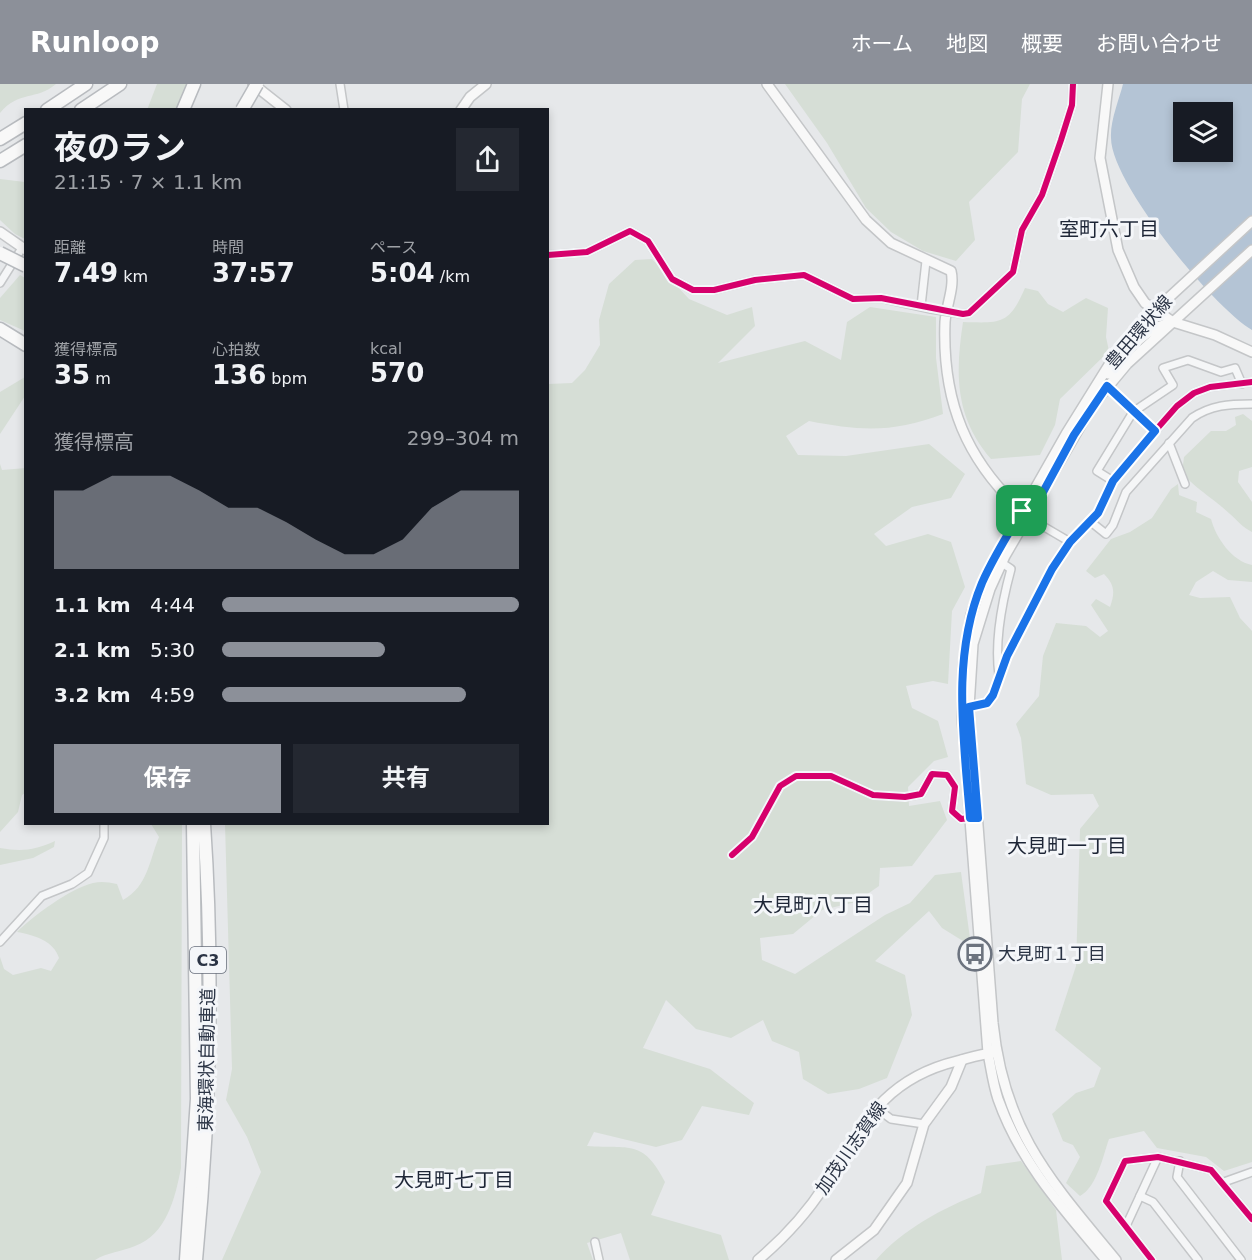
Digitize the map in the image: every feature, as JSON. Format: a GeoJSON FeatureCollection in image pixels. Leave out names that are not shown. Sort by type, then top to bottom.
{"type":"FeatureCollection","features":[{"type":"Feature","properties":{"kind":"highway"},"geometry":{"type":"LineString","coordinates":[[50,108],[86,84]]}},
{"type":"Feature","properties":{"kind":"highway"},"geometry":{"type":"LineString","coordinates":[[84,108],[120,84]]}},
{"type":"Feature","properties":{"kind":"highway"},"geometry":{"type":"LineString","coordinates":[[184,108],[194,84]]}},
{"type":"Feature","properties":{"kind":"highway"},"geometry":{"type":"LineString","coordinates":[[244,108],[255,84]]}},
{"type":"Feature","properties":{"kind":"highway"},"geometry":{"type":"LineString","coordinates":[[0,139],[24,124]]}},
{"type":"Feature","properties":{"kind":"highway"},"geometry":{"type":"LineString","coordinates":[[0,161],[24,146]]}},
{"type":"Feature","properties":{"kind":"highway"},"geometry":{"type":"LineString","coordinates":[[0,253],[24,265]]}},
{"type":"Feature","properties":{"kind":"highway"},"geometry":{"type":"LineString","coordinates":[[2,330],[24,344]]}},
{"type":"Feature","properties":{"kind":"highway","name":"東海環状自動車道"},"geometry":{"type":"LineString","coordinates":[[196,1260],[208,907],[204,825]]}},
{"type":"Feature","properties":{"kind":"highway","name":"東海環状自動車道"},"geometry":{"type":"LineString","coordinates":[[186,1260],[203,1098],[193,827]]}},
{"type":"Feature","properties":{"kind":"main road"},"geometry":{"type":"LineString","coordinates":[[255,84],[284,108]]}},
{"type":"Feature","properties":{"kind":"main road"},"geometry":{"type":"LineString","coordinates":[[462,108],[470,97],[486,84]]}},
{"type":"Feature","properties":{"kind":"main road"},"geometry":{"type":"LineString","coordinates":[[767,84],[866,220],[891,243],[949,270],[952,274],[945,322],[950,392],[965,441],[986,474],[1025,514]]}},
{"type":"Feature","properties":{"kind":"main road"},"geometry":{"type":"LineString","coordinates":[[1108,84],[1100,158],[1105,190],[1126,272],[1145,303],[1155,311],[1252,352]]}},
{"type":"Feature","properties":{"kind":"main road","name":"豊田環状線"},"geometry":{"type":"LineString","coordinates":[[974,818],[969,707],[973,644],[980,616],[1002,563],[1025,514],[1095,385],[1117,352],[1162,303],[1252,221]]}},
{"type":"Feature","properties":{"kind":"main road"},"geometry":{"type":"LineString","coordinates":[[0,232],[24,249]]}},
{"type":"Feature","properties":{"kind":"main road","name":"豊田環状線"},"geometry":{"type":"LineString","coordinates":[[992,1053],[962,697],[965,645],[971,615],[983,582],[1107,386],[1252,250]]}},
{"type":"Feature","properties":{"kind":"main road"},"geometry":{"type":"LineString","coordinates":[[1095,385],[1101,382],[1143,337],[1161,325],[1176,320]]}},
{"type":"Feature","properties":{"kind":"main road"},"geometry":{"type":"LineString","coordinates":[[992,1053],[997,1097],[1021,1149],[1042,1183],[1106,1260]]}},
{"type":"Feature","properties":{"kind":"main road"},"geometry":{"type":"LineString","coordinates":[[992,1053],[1006,1094],[1028,1145],[1049,1179],[1116,1260]]}},
{"type":"Feature","properties":{"kind":"main road","name":"加茂川志賀線"},"geometry":{"type":"LineString","coordinates":[[758,1260],[802,1216],[875,1107],[917,1074],[992,1053]]}},
{"type":"Feature","properties":{"kind":"main road"},"geometry":{"type":"LineString","coordinates":[[836,1260],[874,1230],[907,1183],[924,1124],[958,1076],[962,1060]]}},
{"type":"Feature","properties":{"kind":"street"},"geometry":{"type":"LineString","coordinates":[[340,84],[345,108]]}},
{"type":"Feature","properties":{"kind":"street"},"geometry":{"type":"LineString","coordinates":[[549,255],[587,252],[630,231],[648,241],[672,279],[693,290],[714,290],[755,280],[804,275],[853,299],[881,298],[931,309],[969,313],[1013,272],[1022,230],[1042,195],[1064,132],[1072,105],[1073,84]]}},
{"type":"Feature","properties":{"kind":"street"},"geometry":{"type":"LineString","coordinates":[[0,284],[24,249]]}},
{"type":"Feature","properties":{"kind":"street"},"geometry":{"type":"LineString","coordinates":[[921,306],[926,261]]}},
{"type":"Feature","properties":{"kind":"street"},"geometry":{"type":"LineString","coordinates":[[1113,481],[1097,471],[1133,412],[1173,385],[1163,368],[1188,360],[1225,372],[1235,368],[1242,384]]}},
{"type":"Feature","properties":{"kind":"street"},"geometry":{"type":"LineString","coordinates":[[969,707],[987,703],[993,695],[999,675],[1052,569],[1070,542],[1098,513],[1113,481],[1155,431],[1177,406],[1194,393],[1210,387],[1252,382]]}},
{"type":"Feature","properties":{"kind":"street"},"geometry":{"type":"LineString","coordinates":[[1107,386],[1155,431]]}},
{"type":"Feature","properties":{"kind":"street"},"geometry":{"type":"LineString","coordinates":[[1091,522],[1106,534],[1113,525],[1126,492],[1169,443],[1201,412],[1224,405],[1252,404]]}},
{"type":"Feature","properties":{"kind":"street"},"geometry":{"type":"LineString","coordinates":[[1169,443],[1185,484]]}},
{"type":"Feature","properties":{"kind":"street"},"geometry":{"type":"LineString","coordinates":[[1025,514],[1070,542]]}},
{"type":"Feature","properties":{"kind":"street"},"geometry":{"type":"LineString","coordinates":[[999,675],[997,657],[1004,595],[1011,569],[1002,563]]}},
{"type":"Feature","properties":{"kind":"street"},"geometry":{"type":"LineString","coordinates":[[732,855],[752,837],[780,786],[796,776],[831,777],[873,795],[905,797],[921,794],[932,774],[947,775],[955,787],[951,811],[961,819],[974,818]]}},
{"type":"Feature","properties":{"kind":"street"},"geometry":{"type":"LineString","coordinates":[[0,942],[42,896],[72,884],[88,873],[104,838],[104,825]]}},
{"type":"Feature","properties":{"kind":"street"},"geometry":{"type":"LineString","coordinates":[[875,1107],[891,1119],[924,1124]]}},
{"type":"Feature","properties":{"kind":"street"},"geometry":{"type":"LineString","coordinates":[[1126,1226],[1158,1158]]}},
{"type":"Feature","properties":{"kind":"street"},"geometry":{"type":"LineString","coordinates":[[1152,1260],[1106,1201],[1125,1161],[1158,1158],[1180,1161],[1211,1170],[1224,1182],[1252,1219]]}},
{"type":"Feature","properties":{"kind":"street"},"geometry":{"type":"LineString","coordinates":[[1180,1161],[1177,1177],[1241,1260]]}},
{"type":"Feature","properties":{"kind":"street"},"geometry":{"type":"LineString","coordinates":[[1224,1182],[1252,1172]]}},
{"type":"Feature","properties":{"kind":"street"},"geometry":{"type":"LineString","coordinates":[[1140,1196],[1153,1202],[1198,1260]]}},
{"type":"Feature","properties":{"kind":"street"},"geometry":{"type":"LineString","coordinates":[[595,1242],[599,1260]]}},
{"type":"Feature","properties":{"kind":"shaded area"},"geometry":{"type":"Polygon","coordinates":[[[0,84],[56,84],[49,89],[14,101],[0,113],[0,84]]]}},
{"type":"Feature","properties":{"kind":"shaded area"},"geometry":{"type":"Polygon","coordinates":[[[157,84],[189,84],[178,108],[148,108],[157,84]]]}},
{"type":"Feature","properties":{"kind":"shaded area"},"geometry":{"type":"Polygon","coordinates":[[[785,84],[1030,84],[1022,99],[1018,152],[969,202],[975,240],[956,261],[923,251],[891,232],[866,208],[827,143],[785,84]]]}},
{"type":"Feature","properties":{"kind":"shaded area"},"geometry":{"type":"Polygon","coordinates":[[[0,179],[24,182],[24,238],[15,234],[0,220],[0,179]]]}},
{"type":"Feature","properties":{"kind":"shaded area"},"geometry":{"type":"Polygon","coordinates":[[[652,259],[689,299],[727,315],[752,307],[755,326],[718,363],[805,341],[841,360],[847,322],[870,307],[936,317],[936,358],[943,414],[909,425],[877,428],[845,427],[809,421],[786,436],[798,455],[846,456],[929,444],[965,474],[951,498],[912,507],[874,534],[886,546],[928,534],[951,542],[965,587],[952,611],[948,684],[933,681],[906,686],[912,708],[938,721],[948,757],[934,761],[908,787],[909,806],[940,801],[947,820],[912,866],[880,868],[879,886],[856,902],[822,910],[793,934],[760,938],[762,960],[795,974],[885,915],[910,903],[935,875],[961,872],[971,946],[942,928],[929,911],[875,961],[905,975],[912,1015],[887,1078],[859,1089],[828,1094],[803,1079],[799,1052],[772,1041],[763,1020],[731,1038],[696,1029],[666,1000],[643,1048],[710,1069],[754,1103],[749,1115],[702,1106],[682,1140],[656,1147],[594,1132],[587,1146],[625,1147],[634,1149],[650,1159],[665,1182],[651,1215],[721,1235],[729,1260],[630,1260],[621,1233],[587,1243],[593,1260],[222,1260],[261,1172],[247,1137],[226,1100],[232,1069],[225,825],[549,825],[549,384],[572,383],[585,370],[600,345],[599,320],[609,284],[635,260],[652,259]]]}},
{"type":"Feature","properties":{"kind":"shaded area"},"geometry":{"type":"Polygon","coordinates":[[[20,275],[24,277],[24,331],[0,320],[0,298],[20,275]]]}},
{"type":"Feature","properties":{"kind":"shaded area"},"geometry":{"type":"Polygon","coordinates":[[[1025,288],[1038,291],[1048,304],[1063,312],[1086,298],[1108,308],[1106,337],[1109,351],[1060,399],[1055,425],[1040,455],[991,459],[970,427],[960,395],[959,360],[963,322],[1002,319],[1014,309],[1025,288]]]}},
{"type":"Feature","properties":{"kind":"shaded area"},"geometry":{"type":"Polygon","coordinates":[[[24,378],[24,398],[0,434],[0,392],[24,378]]]}},
{"type":"Feature","properties":{"kind":"shaded area"},"geometry":{"type":"Polygon","coordinates":[[[1243,414],[1252,421],[1252,467],[1239,471],[1238,482],[1252,502],[1252,532],[1182,473],[1184,457],[1211,431],[1226,431],[1236,425],[1235,417],[1243,414]]]}},
{"type":"Feature","properties":{"kind":"shaded area"},"geometry":{"type":"Polygon","coordinates":[[[0,464],[2,470],[24,468],[24,794],[18,812],[0,832],[0,464]]]}},
{"type":"Feature","properties":{"kind":"shaded area"},"geometry":{"type":"Polygon","coordinates":[[[1178,484],[1179,495],[1197,502],[1196,512],[1211,519],[1226,548],[1238,559],[1252,565],[1252,582],[1228,580],[1213,571],[1196,582],[1189,595],[1200,598],[1230,597],[1240,618],[1252,631],[1252,1162],[1224,1171],[1206,1157],[1157,1148],[1144,1131],[1109,1139],[1091,1186],[1080,1196],[1066,1183],[1080,1157],[1073,1145],[1063,1141],[1052,1114],[1076,1093],[1094,1087],[1101,1068],[1055,1030],[1076,966],[1080,829],[1099,806],[1093,794],[1051,795],[1026,784],[1021,738],[1016,724],[1039,696],[1043,656],[1056,623],[1086,626],[1100,637],[1108,631],[1091,605],[1096,599],[1110,607],[1113,597],[1112,586],[1104,574],[1095,578],[1086,571],[1111,539],[1130,532],[1152,518],[1171,489],[1178,484]]]}},
{"type":"Feature","properties":{"kind":"shaded area"},"geometry":{"type":"Polygon","coordinates":[[[152,825],[182,825],[181,1168],[168,1214],[155,1233],[146,1240],[95,1260],[0,1260],[0,957],[4,969],[13,975],[41,968],[51,971],[59,958],[53,947],[36,937],[17,932],[53,903],[93,883],[117,884],[123,900],[138,888],[143,880],[159,837],[152,825]]]}},
{"type":"Feature","properties":{"kind":"shaded area"},"geometry":{"type":"Polygon","coordinates":[[[55,841],[54,847],[33,858],[0,865],[0,848],[28,849],[55,841]]]}},
{"type":"Feature","properties":{"kind":"shaded area"},"geometry":{"type":"Polygon","coordinates":[[[1021,1161],[1056,1210],[1062,1260],[876,1260],[898,1239],[924,1220],[981,1193],[986,1166],[1021,1161]]]}},
{"type":"Feature","properties":{"kind":"water"},"geometry":{"type":"Polygon","coordinates":[[[1123,84],[1252,84],[1252,330],[1235,317],[1190,271],[1145,212],[1115,158],[1111,138],[1113,118],[1123,84]]]}},
{"type":"Feature","properties":{"kind":"cycle path"},"geometry":{"type":"LineString","coordinates":[[549,255],[587,252],[630,231],[648,241],[672,279],[693,290],[714,290],[755,280],[804,275],[853,299],[881,298],[963,314],[969,313],[1013,272],[1022,230],[1042,195],[1061,140],[1072,105],[1073,84]]}},
{"type":"Feature","properties":{"kind":"cycle path"},"geometry":{"type":"LineString","coordinates":[[969,707],[987,703],[993,695],[1007,656],[1052,569],[1070,542],[1098,513],[1113,481],[1155,431],[1177,406],[1194,393],[1210,387],[1252,382]]}},
{"type":"Feature","properties":{"kind":"cycle path"},"geometry":{"type":"LineString","coordinates":[[732,855],[752,837],[780,786],[796,776],[831,776],[873,795],[905,797],[921,794],[932,774],[947,775],[955,787],[952,811],[961,819],[978,817]]}},
{"type":"Feature","properties":{"kind":"cycle path"},"geometry":{"type":"LineString","coordinates":[[1152,1260],[1106,1201],[1125,1161],[1158,1157],[1211,1170],[1252,1219]]}},
{"type":"Feature","properties":{"kind":"place","name":"大見町１丁目"},"geometry":{"type":"Point","coordinates":[975,954]}},
{"type":"Feature","properties":{"kind":"district","name":"室町六丁目"},"geometry":{"type":"Point","coordinates":[1109,229]}},
{"type":"Feature","properties":{"kind":"district","name":"大見町一丁目"},"geometry":{"type":"Point","coordinates":[1067,846]}},
{"type":"Feature","properties":{"kind":"district","name":"大見町八丁目"},"geometry":{"type":"Point","coordinates":[813,905]}},
{"type":"Feature","properties":{"kind":"district","name":"大見町七丁目"},"geometry":{"type":"Point","coordinates":[454,1180]}},
{"type":"Feature","properties":{"kind":"route"},"geometry":{"type":"LineString","coordinates":[[1107,386],[1155,431],[1113,481],[1098,513],[1070,542],[1052,569],[1007,656],[993,695],[987,703],[969,707],[978,818],[970,818],[962,716],[965,645],[971,615],[983,582],[1022,511],[1029,518],[1074,435],[1107,386]]}}]}
